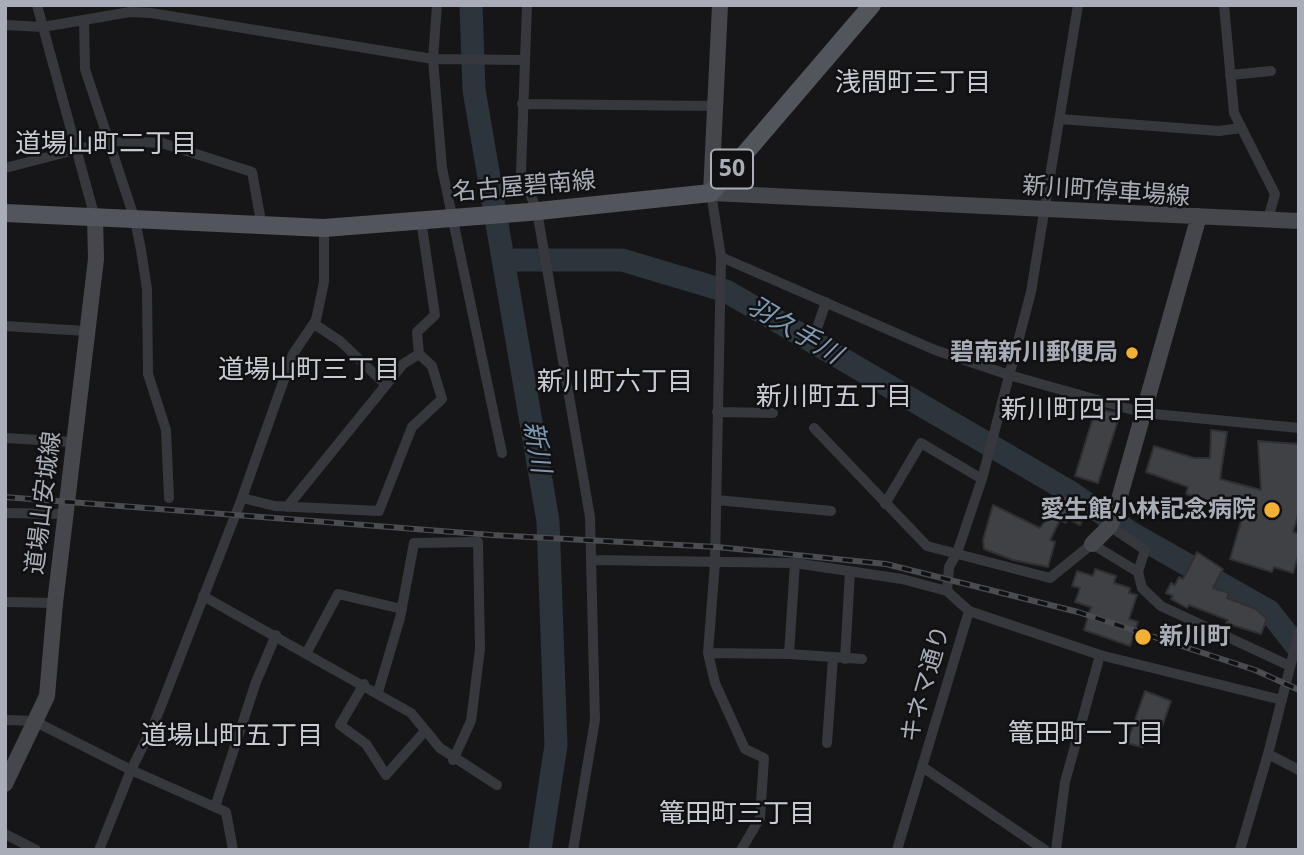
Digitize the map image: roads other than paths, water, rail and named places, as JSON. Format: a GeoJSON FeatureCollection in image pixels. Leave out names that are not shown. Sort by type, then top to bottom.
{"type":"FeatureCollection","features":[{"type":"Feature","properties":{"kind":"main road"},"geometry":{"type":"LineString","coordinates":[[711,193],[720,5]]}},
{"type":"Feature","properties":{"kind":"main road","name":"50"},"geometry":{"type":"LineString","coordinates":[[711,193],[872,5]]}},
{"type":"Feature","properties":{"kind":"main road","name":"新川町停車場線"},"geometry":{"type":"LineString","coordinates":[[711,193],[933,202],[1042,211],[1199,216],[1110,526],[1092,544]]}},
{"type":"Feature","properties":{"kind":"main road","name":"名古屋碧南線"},"geometry":{"type":"LineString","coordinates":[[5,213],[324,228],[533,212],[711,193]]}},
{"type":"Feature","properties":{"kind":"main road"},"geometry":{"type":"LineString","coordinates":[[1199,216],[1299,221]]}},
{"type":"Feature","properties":{"kind":"main road","name":"道場山安城線"},"geometry":{"type":"LineString","coordinates":[[5,784],[47,696],[55,603],[96,259],[95,218]]}},
{"type":"Feature","properties":{"kind":"street"},"geometry":{"type":"LineString","coordinates":[[37,5],[95,218]]}},
{"type":"Feature","properties":{"kind":"street"},"geometry":{"type":"LineString","coordinates":[[437,5],[434,59],[442,168],[456,217],[502,453]]}},
{"type":"Feature","properties":{"kind":"street"},"geometry":{"type":"LineString","coordinates":[[527,5],[521,172],[533,212],[590,517],[595,720],[573,850]]}},
{"type":"Feature","properties":{"kind":"street"},"geometry":{"type":"LineString","coordinates":[[947,591],[949,567],[957,553],[982,479],[1031,292],[1042,211],[1078,5]]}},
{"type":"Feature","properties":{"kind":"street"},"geometry":{"type":"LineString","coordinates":[[1224,5],[1234,114],[1275,194],[1268,219]]}},
{"type":"Feature","properties":{"kind":"street"},"geometry":{"type":"LineString","coordinates":[[5,25],[43,27],[130,9],[434,59],[523,60]]}},
{"type":"Feature","properties":{"kind":"street"},"geometry":{"type":"LineString","coordinates":[[84,20],[85,69],[135,220],[147,289],[148,374],[166,430],[169,498]]}},
{"type":"Feature","properties":{"kind":"street"},"geometry":{"type":"LineString","coordinates":[[1230,75],[1271,71]]}},
{"type":"Feature","properties":{"kind":"street"},"geometry":{"type":"LineString","coordinates":[[522,104],[717,106]]}},
{"type":"Feature","properties":{"kind":"street"},"geometry":{"type":"LineString","coordinates":[[1060,119],[1219,131],[1241,128]]}},
{"type":"Feature","properties":{"kind":"street"},"geometry":{"type":"LineString","coordinates":[[5,168],[110,141],[162,143],[229,162],[252,172],[262,227]]}},
{"type":"Feature","properties":{"kind":"street"},"geometry":{"type":"LineString","coordinates":[[711,193],[720,257],[718,500],[716,563],[708,653],[715,683],[745,749],[764,758],[761,818],[741,850]]}},
{"type":"Feature","properties":{"kind":"street"},"geometry":{"type":"LineString","coordinates":[[242,498],[287,507],[379,511],[412,427],[442,399],[432,366],[419,354],[417,332],[435,315],[421,220]]}},
{"type":"Feature","properties":{"kind":"street"},"geometry":{"type":"LineString","coordinates":[[99,850],[131,770],[154,724],[242,498],[293,354],[314,324],[324,282],[324,228]]}},
{"type":"Feature","properties":{"kind":"street"},"geometry":{"type":"LineString","coordinates":[[720,257],[934,350],[1009,375],[1144,413],[1299,428]]}},
{"type":"Feature","properties":{"kind":"street"},"geometry":{"type":"LineString","coordinates":[[815,334],[826,302]]}},
{"type":"Feature","properties":{"kind":"street"},"geometry":{"type":"LineString","coordinates":[[314,324],[340,341],[386,385]]}},
{"type":"Feature","properties":{"kind":"street"},"geometry":{"type":"LineString","coordinates":[[5,326],[86,331]]}},
{"type":"Feature","properties":{"kind":"street"},"geometry":{"type":"LineString","coordinates":[[287,507],[403,364],[419,354]]}},
{"type":"Feature","properties":{"kind":"street"},"geometry":{"type":"LineString","coordinates":[[717,412],[773,413]]}},
{"type":"Feature","properties":{"kind":"street"},"geometry":{"type":"LineString","coordinates":[[814,428],[884,504],[927,545],[1050,579],[1092,544],[1138,572]]}},
{"type":"Feature","properties":{"kind":"street"},"geometry":{"type":"LineString","coordinates":[[5,438],[74,442]]}},
{"type":"Feature","properties":{"kind":"street"},"geometry":{"type":"LineString","coordinates":[[884,504],[921,443],[982,479]]}},
{"type":"Feature","properties":{"kind":"street"},"geometry":{"type":"LineString","coordinates":[[718,500],[831,511]]}},
{"type":"Feature","properties":{"kind":"street"},"geometry":{"type":"LineString","coordinates":[[5,513],[66,514]]}},
{"type":"Feature","properties":{"kind":"street"},"geometry":{"type":"LineString","coordinates":[[1110,526],[1145,550],[1138,572],[1142,588],[1161,606],[1290,666]]}},
{"type":"Feature","properties":{"kind":"street"},"geometry":{"type":"LineString","coordinates":[[378,692],[402,608],[414,543],[478,542],[480,649],[471,721],[453,760]]}},
{"type":"Feature","properties":{"kind":"street"},"geometry":{"type":"LineString","coordinates":[[591,560],[795,563],[902,579],[947,591],[969,611],[1100,655],[1282,701]]}},
{"type":"Feature","properties":{"kind":"street"},"geometry":{"type":"LineString","coordinates":[[789,653],[795,563]]}},
{"type":"Feature","properties":{"kind":"street"},"geometry":{"type":"LineString","coordinates":[[827,743],[850,570]]}},
{"type":"Feature","properties":{"kind":"street"},"geometry":{"type":"LineString","coordinates":[[307,652],[338,594],[402,608]]}},
{"type":"Feature","properties":{"kind":"street"},"geometry":{"type":"LineString","coordinates":[[203,596],[364,684],[411,713],[453,760],[497,785]]}},
{"type":"Feature","properties":{"kind":"street"},"geometry":{"type":"LineString","coordinates":[[5,602],[55,603]]}},
{"type":"Feature","properties":{"kind":"street","name":"キネマ通り"},"geometry":{"type":"LineString","coordinates":[[897,850],[924,768],[969,611]]}},
{"type":"Feature","properties":{"kind":"street"},"geometry":{"type":"LineString","coordinates":[[215,807],[256,682],[276,635]]}},
{"type":"Feature","properties":{"kind":"street"},"geometry":{"type":"LineString","coordinates":[[1240,850],[1298,636]]}},
{"type":"Feature","properties":{"kind":"street"},"geometry":{"type":"LineString","coordinates":[[708,653],[789,653],[862,659]]}},
{"type":"Feature","properties":{"kind":"street"},"geometry":{"type":"LineString","coordinates":[[1056,850],[1065,782],[1100,655]]}},
{"type":"Feature","properties":{"kind":"street"},"geometry":{"type":"LineString","coordinates":[[364,684],[341,725],[366,744],[386,775],[425,730]]}},
{"type":"Feature","properties":{"kind":"street"},"geometry":{"type":"LineString","coordinates":[[5,720],[34,721],[131,770],[226,812],[233,850]]}},
{"type":"Feature","properties":{"kind":"street"},"geometry":{"type":"LineString","coordinates":[[1268,754],[1299,770]]}},
{"type":"Feature","properties":{"kind":"street","name":"キネマ通り"},"geometry":{"type":"LineString","coordinates":[[924,768],[1045,850]]}},
{"type":"Feature","properties":{"kind":"street"},"geometry":{"type":"LineString","coordinates":[[5,834],[37,850]]}},
{"type":"Feature","properties":{"kind":"waterway","name":"新川"},"geometry":{"type":"LineString","coordinates":[[471,5],[474,90],[548,521],[556,745],[540,850]]}},
{"type":"Feature","properties":{"kind":"waterway","name":"羽久手川"},"geometry":{"type":"LineString","coordinates":[[504,260],[622,260],[726,291],[1070,492],[1133,534],[1269,611],[1299,649]]}},
{"type":"Feature","properties":{"kind":"railway"},"geometry":{"type":"LineString","coordinates":[[5,497],[492,535],[717,547],[886,564],[1078,612],[1255,670],[1299,690]]}},
{"type":"Feature","properties":{"kind":"place","name":"碧南新川郵便局"},"geometry":{"type":"Point","coordinates":[1132,353]}},
{"type":"Feature","properties":{"kind":"place","name":"愛生館小林記念病院"},"geometry":{"type":"Point","coordinates":[1272,510]}},
{"type":"Feature","properties":{"kind":"place","name":"新川町"},"geometry":{"type":"Point","coordinates":[1143,637]}},
{"type":"Feature","properties":{"kind":"district","name":"浅間町三丁目"},"geometry":{"type":"Point","coordinates":[913,84]}},
{"type":"Feature","properties":{"kind":"district","name":"道場山町二丁目"},"geometry":{"type":"Point","coordinates":[106,145]}},
{"type":"Feature","properties":{"kind":"district","name":"道場山町三丁目"},"geometry":{"type":"Point","coordinates":[309,371]}},
{"type":"Feature","properties":{"kind":"district","name":"新川町六丁目"},"geometry":{"type":"Point","coordinates":[615,383]}},
{"type":"Feature","properties":{"kind":"district","name":"新川町五丁目"},"geometry":{"type":"Point","coordinates":[834,398]}},
{"type":"Feature","properties":{"kind":"district","name":"新川町四丁目"},"geometry":{"type":"Point","coordinates":[1079,411]}},
{"type":"Feature","properties":{"kind":"district","name":"篭田町一丁目"},"geometry":{"type":"Point","coordinates":[1086,735]}},
{"type":"Feature","properties":{"kind":"district","name":"道場山町五丁目"},"geometry":{"type":"Point","coordinates":[232,737]}},
{"type":"Feature","properties":{"kind":"district","name":"篭田町三丁目"},"geometry":{"type":"Point","coordinates":[737,815]}}]}
